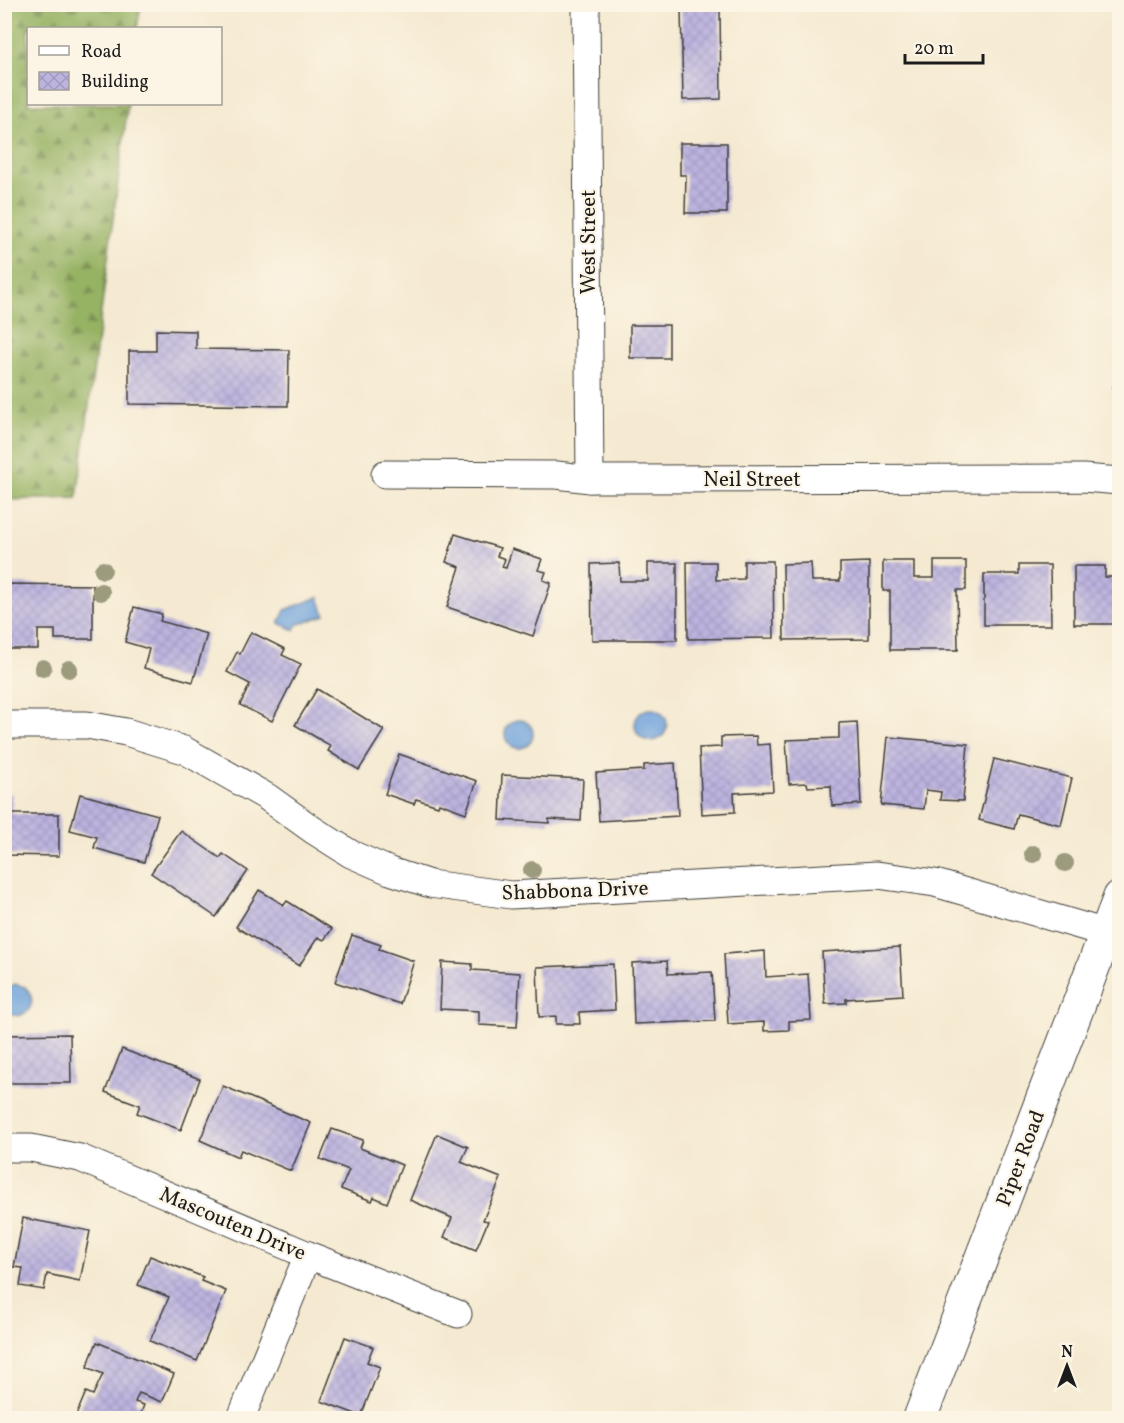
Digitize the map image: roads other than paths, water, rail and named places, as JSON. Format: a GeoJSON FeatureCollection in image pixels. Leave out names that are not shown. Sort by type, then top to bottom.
{"type":"FeatureCollection","features":[{"type":"Feature","properties":{"kind":"street","name":"West Street"},"geometry":{"type":"LineString","coordinates":[[586,4],[590,479]]}},
{"type":"Feature","properties":{"kind":"street","name":"Neil Street"},"geometry":{"type":"LineString","coordinates":[[385,474],[557,475],[590,479],[1083,478],[1119,481]]}},
{"type":"Feature","properties":{"kind":"street","name":"Shabbona Drive"},"geometry":{"type":"LineString","coordinates":[[4,725],[87,725],[126,732],[184,750],[267,797],[351,854],[390,871],[430,884],[511,895],[877,875],[935,883],[1106,933]]}},
{"type":"Feature","properties":{"kind":"street","name":"Piper Road"},"geometry":{"type":"LineString","coordinates":[[920,1419],[1119,897]]}},
{"type":"Feature","properties":{"kind":"street","name":"Mascouten Drive"},"geometry":{"type":"LineString","coordinates":[[4,1148],[32,1148],[80,1158],[308,1255],[458,1314]]}},
{"type":"Feature","properties":{"kind":"street"},"geometry":{"type":"LineString","coordinates":[[241,1419],[308,1255]]}},
{"type":"Feature","properties":{"kind":"water"},"geometry":{"type":"Polygon","coordinates":[[[319,597],[325,615],[297,625],[295,630],[279,623],[285,610],[319,597]]]}},
{"type":"Feature","properties":{"kind":"water"},"geometry":{"type":"Polygon","coordinates":[[[651,709],[662,714],[667,725],[662,736],[651,741],[640,736],[635,725],[640,714],[651,709]]]}},
{"type":"Feature","properties":{"kind":"water"},"geometry":{"type":"Polygon","coordinates":[[[519,720],[529,724],[533,734],[529,744],[519,748],[509,744],[505,734],[509,724],[519,720]]]}},
{"type":"Feature","properties":{"kind":"water"},"geometry":{"type":"Polygon","coordinates":[[[15,984],[25,987],[32,999],[31,1005],[24,1014],[12,1015],[5,1011],[5,989],[15,984]]]}}]}
